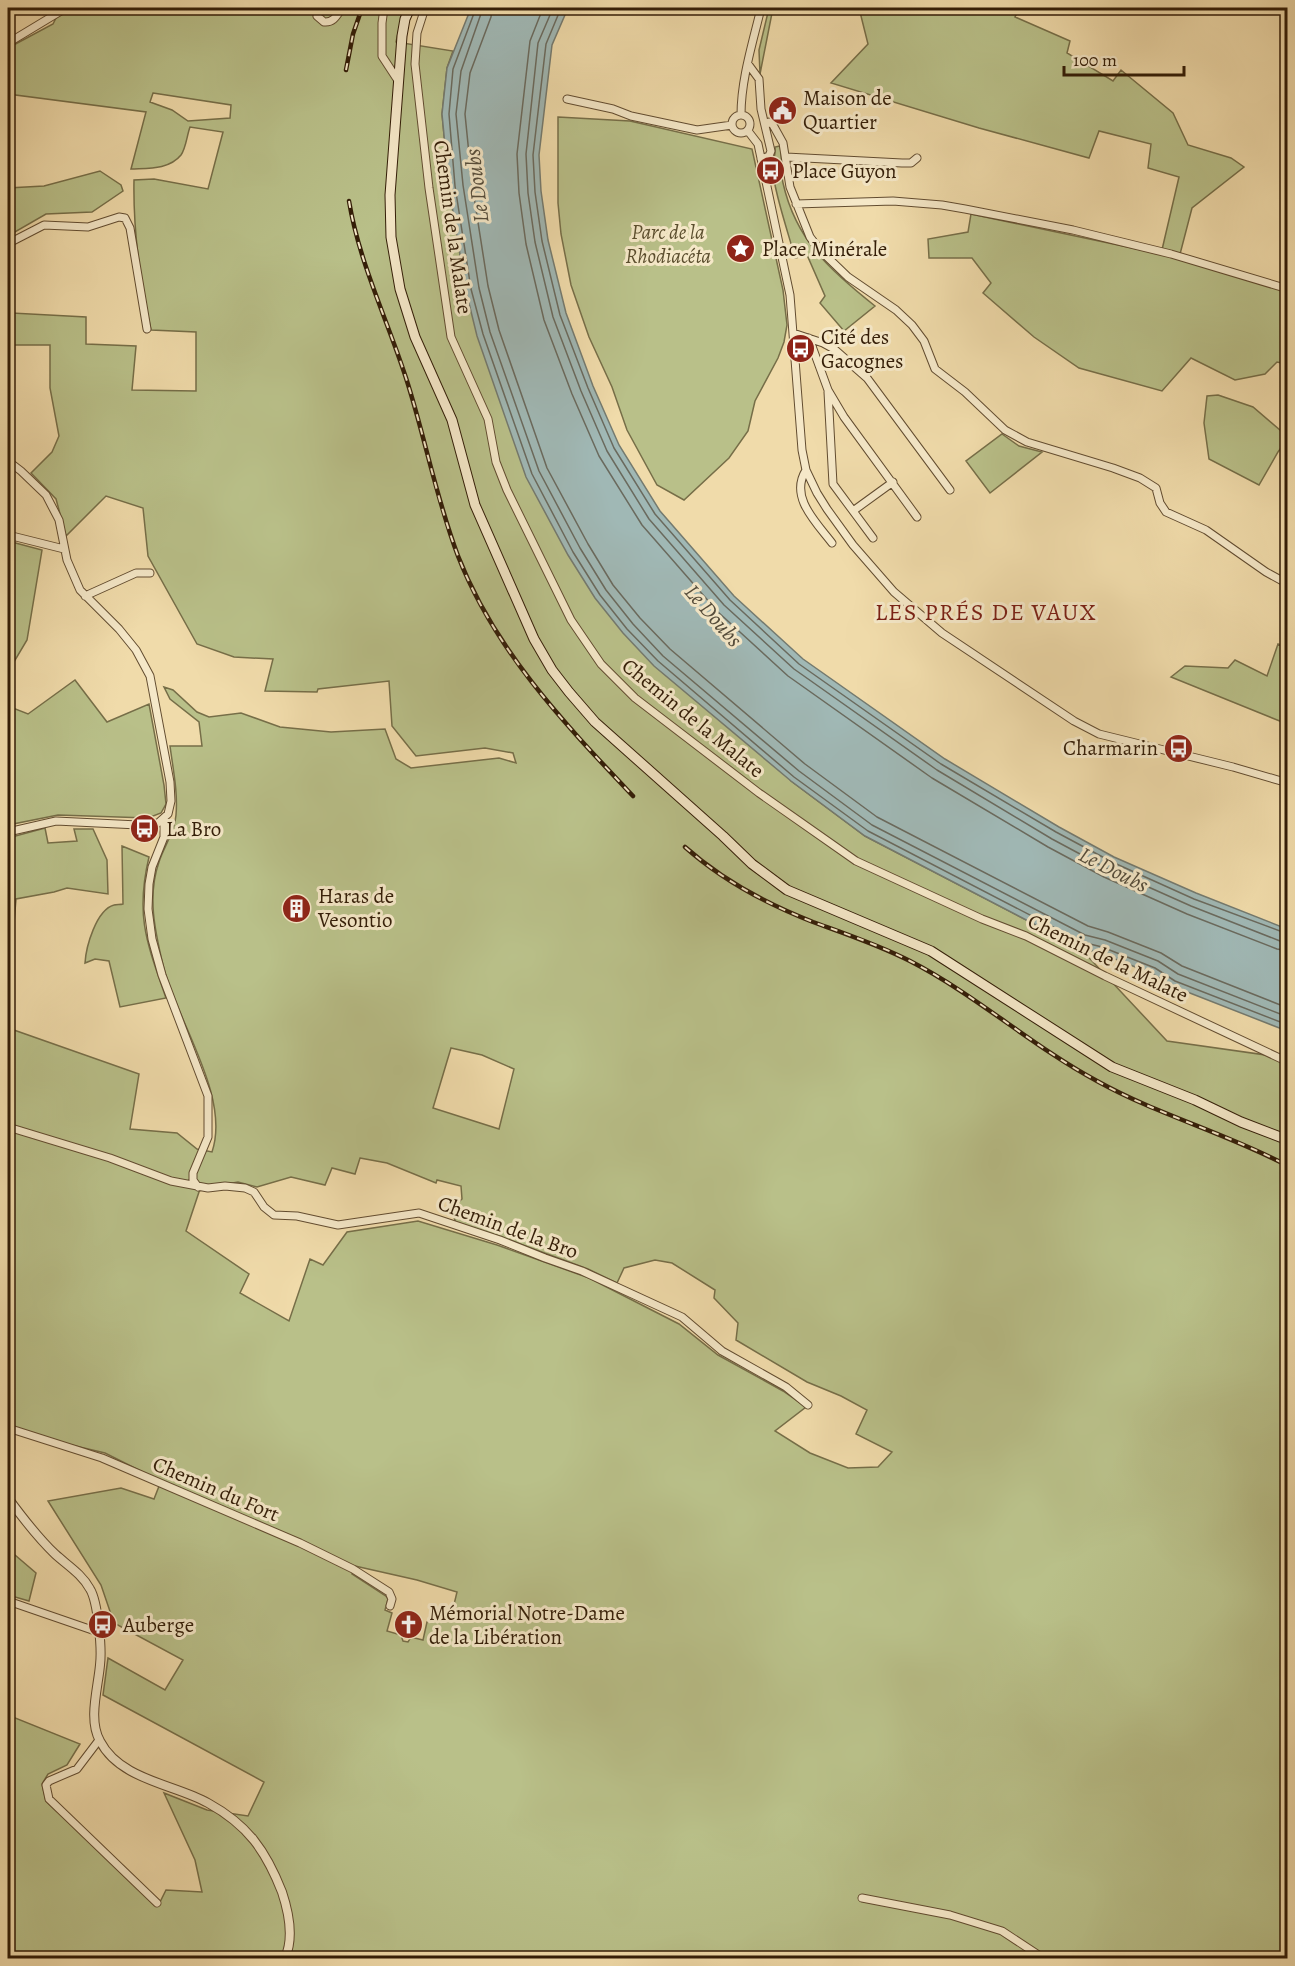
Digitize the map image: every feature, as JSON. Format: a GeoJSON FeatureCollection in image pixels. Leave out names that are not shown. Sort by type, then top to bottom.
{"type":"FeatureCollection","features":[{"type":"Feature","properties":{"kind":"main road"},"geometry":{"type":"LineString","coordinates":[[410,8],[405,19],[398,79],[390,195],[391,237],[400,289],[415,336],[452,420],[475,505],[534,639],[552,670],[569,692],[595,722],[752,864],[787,890],[931,951],[1112,1067],[1287,1140]]}},
{"type":"Feature","properties":{"kind":"street"},"geometry":{"type":"LineString","coordinates":[[8,43],[66,8]]}},
{"type":"Feature","properties":{"kind":"street"},"geometry":{"type":"LineString","coordinates":[[321,8],[318,16],[324,22],[333,21],[342,8]]}},
{"type":"Feature","properties":{"kind":"street"},"geometry":{"type":"LineString","coordinates":[[384,8],[382,56],[398,79]]}},
{"type":"Feature","properties":{"kind":"street","name":"Chemin de la Malate"},"geometry":{"type":"LineString","coordinates":[[425,8],[417,33],[415,64],[429,188],[451,337],[488,419],[496,462],[507,490],[571,620],[601,664],[635,698],[759,793],[856,861],[982,919],[1026,936],[1287,1062]]}},
{"type":"Feature","properties":{"kind":"street"},"geometry":{"type":"LineString","coordinates":[[741,115],[748,64],[760,8]]}},
{"type":"Feature","properties":{"kind":"street"},"geometry":{"type":"LineString","coordinates":[[748,64],[759,79],[761,109],[771,153],[761,159]]}},
{"type":"Feature","properties":{"kind":"street"},"geometry":{"type":"LineString","coordinates":[[567,99],[697,130],[732,125]]}},
{"type":"Feature","properties":{"kind":"street"},"geometry":{"type":"LineString","coordinates":[[732,125],[736,117],[741,115]]}},
{"type":"Feature","properties":{"kind":"street"},"geometry":{"type":"LineString","coordinates":[[732,125],[737,132],[748,131],[751,125],[749,119],[741,115]]}},
{"type":"Feature","properties":{"kind":"street"},"geometry":{"type":"LineString","coordinates":[[766,124],[769,122],[773,125],[782,138],[790,187],[810,237],[848,277],[896,310],[912,326],[924,341],[935,369],[965,392],[1005,430],[1027,442],[1140,478],[1156,488],[1160,503],[1166,512],[1206,530],[1287,584]]}},
{"type":"Feature","properties":{"kind":"street"},"geometry":{"type":"LineString","coordinates":[[748,131],[758,144],[790,295],[802,450],[806,470],[826,509],[853,544],[894,592],[917,614],[1074,721],[1100,734],[1287,783]]}},
{"type":"Feature","properties":{"kind":"street"},"geometry":{"type":"LineString","coordinates":[[786,157],[902,163],[911,163],[917,158]]}},
{"type":"Feature","properties":{"kind":"street"},"geometry":{"type":"LineString","coordinates":[[796,204],[893,201],[965,209],[1073,230],[1171,254],[1287,290]]}},
{"type":"Feature","properties":{"kind":"street"},"geometry":{"type":"LineString","coordinates":[[8,241],[11,242],[44,225],[87,227],[119,217],[125,218],[130,228],[147,329]]}},
{"type":"Feature","properties":{"kind":"street"},"geometry":{"type":"LineString","coordinates":[[793,333],[834,349],[867,378],[950,490]]}},
{"type":"Feature","properties":{"kind":"street"},"geometry":{"type":"LineString","coordinates":[[809,338],[811,350],[820,364],[828,390],[844,417],[917,516]]}},
{"type":"Feature","properties":{"kind":"street"},"geometry":{"type":"LineString","coordinates":[[828,390],[833,484],[873,538]]}},
{"type":"Feature","properties":{"kind":"street"},"geometry":{"type":"LineString","coordinates":[[8,461],[36,485],[53,505],[59,520],[64,549],[72,575],[85,596],[119,629],[136,650],[150,676],[170,782],[171,801],[168,814],[158,823],[138,825],[56,821],[8,832]]}},
{"type":"Feature","properties":{"kind":"street"},"geometry":{"type":"LineString","coordinates":[[806,470],[799,489],[803,504],[832,543]]}},
{"type":"Feature","properties":{"kind":"street"},"geometry":{"type":"LineString","coordinates":[[853,511],[893,482]]}},
{"type":"Feature","properties":{"kind":"street"},"geometry":{"type":"LineString","coordinates":[[8,535],[64,549]]}},
{"type":"Feature","properties":{"kind":"street"},"geometry":{"type":"LineString","coordinates":[[85,596],[136,573],[150,573]]}},
{"type":"Feature","properties":{"kind":"street"},"geometry":{"type":"LineString","coordinates":[[164,819],[164,837],[148,884],[148,909],[152,939],[162,975],[208,1096],[208,1137],[193,1173],[193,1180],[198,1186]]}},
{"type":"Feature","properties":{"kind":"street","name":"Chemin de la Bro"},"geometry":{"type":"LineString","coordinates":[[8,1126],[110,1158],[171,1181],[208,1188],[225,1186],[245,1188],[254,1192],[264,1207],[274,1215],[306,1217],[338,1225],[419,1214],[500,1240],[582,1271],[682,1317],[722,1351],[786,1388],[808,1405]]}},
{"type":"Feature","properties":{"kind":"street","name":"Chemin du Fort"},"geometry":{"type":"LineString","coordinates":[[8,1428],[102,1458],[300,1543],[389,1592],[392,1599],[390,1606]]}},
{"type":"Feature","properties":{"kind":"street"},"geometry":{"type":"LineString","coordinates":[[8,1498],[42,1540],[78,1574],[90,1589],[95,1601],[101,1662],[94,1719],[99,1740],[112,1758],[149,1779],[207,1802],[252,1836],[263,1850],[280,1887],[287,1909],[290,1935],[289,1949],[285,1959]]}},
{"type":"Feature","properties":{"kind":"street"},"geometry":{"type":"LineString","coordinates":[[8,1601],[98,1632]]}},
{"type":"Feature","properties":{"kind":"street"},"geometry":{"type":"LineString","coordinates":[[99,1740],[77,1769],[49,1781],[46,1785],[49,1800],[157,1903]]}},
{"type":"Feature","properties":{"kind":"street"},"geometry":{"type":"LineString","coordinates":[[862,1898],[950,1915],[1002,1931],[1043,1959]]}},
{"type":"Feature","properties":{"kind":"green space"},"geometry":{"type":"Polygon","coordinates":[[[61,8],[404,8],[396,42],[453,51],[447,68],[442,114],[449,187],[466,291],[791,781],[865,836],[1080,948],[1167,1041],[1287,1058],[1287,1958],[8,1958],[8,1715],[80,1744],[67,1765],[48,1774],[42,1784],[46,1801],[158,1906],[166,1890],[202,1892],[195,1860],[164,1793],[207,1810],[248,1816],[264,1782],[103,1695],[108,1658],[165,1690],[183,1660],[114,1623],[101,1585],[48,1501],[121,1488],[154,1499],[161,1481],[105,1453],[33,1436],[8,1424],[8,1035],[11,1029],[139,1074],[130,1129],[177,1133],[197,1149],[212,1152],[216,1130],[214,1107],[208,1083],[170,987],[155,926],[153,888],[155,875],[174,827],[176,815],[176,789],[170,746],[202,746],[199,722],[170,699],[164,687],[173,690],[197,712],[209,717],[241,713],[280,727],[331,732],[385,729],[396,759],[411,768],[499,758],[516,763],[513,753],[485,748],[416,756],[392,726],[389,681],[318,689],[317,692],[265,691],[273,659],[234,657],[197,644],[148,556],[143,508],[106,496],[66,536],[56,499],[31,473],[52,452],[59,436],[50,388],[50,345],[13,345],[12,313],[86,317],[86,344],[136,346],[132,390],[196,391],[196,332],[151,330],[138,256],[134,180],[154,179],[208,189],[223,132],[190,127],[183,152],[176,160],[164,166],[131,169],[146,112],[8,94],[8,48],[53,24],[61,8]],[[153,93],[150,102],[172,110],[188,121],[230,118],[231,105],[153,93]],[[451,1048],[433,1108],[499,1129],[514,1069],[482,1055],[451,1048]],[[360,1158],[355,1174],[332,1168],[325,1185],[291,1177],[257,1187],[238,1182],[200,1189],[186,1231],[249,1274],[240,1293],[289,1321],[310,1259],[323,1265],[347,1232],[418,1221],[497,1245],[589,1278],[679,1324],[718,1355],[783,1391],[806,1407],[775,1431],[810,1453],[848,1468],[878,1467],[892,1452],[856,1434],[867,1410],[807,1382],[736,1340],[738,1323],[714,1298],[715,1290],[672,1263],[655,1260],[624,1268],[617,1283],[588,1269],[456,1223],[451,1209],[462,1199],[461,1186],[437,1180],[436,1183],[387,1163],[360,1158]],[[355,1566],[352,1574],[386,1596],[388,1599],[385,1610],[392,1613],[387,1631],[401,1635],[403,1641],[408,1642],[411,1637],[423,1640],[427,1622],[431,1622],[433,1613],[452,1613],[457,1592],[355,1566]]]}},
{"type":"Feature","properties":{"kind":"green space"},"geometry":{"type":"Polygon","coordinates":[[[769,8],[773,8],[760,74],[759,50],[769,8]]]}},
{"type":"Feature","properties":{"kind":"green space"},"geometry":{"type":"Polygon","coordinates":[[[859,8],[1020,8],[1015,17],[1070,41],[1067,53],[1113,81],[1121,70],[1173,113],[1188,145],[1231,158],[1244,167],[1192,208],[1179,258],[1287,292],[1287,364],[1277,362],[1265,374],[1235,380],[1191,358],[1162,391],[1079,368],[1034,337],[983,293],[991,283],[972,258],[929,258],[928,239],[968,232],[971,214],[1161,254],[1179,177],[1148,168],[1151,144],[1099,131],[1089,158],[979,128],[831,83],[868,44],[859,8]]]}},
{"type":"Feature","properties":{"kind":"green space","name":"Parc de la Rhodiacéta"},"geometry":{"type":"Polygon","coordinates":[[[558,117],[630,121],[752,149],[783,290],[787,325],[784,342],[755,401],[748,431],[729,458],[684,500],[657,485],[627,430],[612,387],[589,337],[571,285],[561,234],[558,203],[558,117]]]}},
{"type":"Feature","properties":{"kind":"green space"},"geometry":{"type":"Polygon","coordinates":[[[780,146],[783,183],[789,204],[806,238],[830,267],[875,306],[844,331],[820,303],[825,296],[807,255],[795,258],[773,173],[775,147],[780,146]]]}},
{"type":"Feature","properties":{"kind":"green space"},"geometry":{"type":"Polygon","coordinates":[[[100,171],[121,185],[123,191],[92,212],[46,214],[8,236],[8,188],[44,186],[100,171]]]}},
{"type":"Feature","properties":{"kind":"green space"},"geometry":{"type":"Polygon","coordinates":[[[1218,395],[1253,407],[1287,436],[1287,440],[1259,485],[1209,459],[1204,423],[1207,396],[1218,395]]]}},
{"type":"Feature","properties":{"kind":"green space"},"geometry":{"type":"Polygon","coordinates":[[[1002,434],[1019,446],[1042,452],[990,493],[966,461],[1002,434]]]}},
{"type":"Feature","properties":{"kind":"green space"},"geometry":{"type":"Polygon","coordinates":[[[8,541],[42,550],[27,640],[8,672],[8,541]]]}},
{"type":"Feature","properties":{"kind":"green space"},"geometry":{"type":"Polygon","coordinates":[[[1278,644],[1286,647],[1287,644],[1287,724],[1171,677],[1185,666],[1228,668],[1235,660],[1267,676],[1278,644]]]}},
{"type":"Feature","properties":{"kind":"green space"},"geometry":{"type":"Polygon","coordinates":[[[75,680],[107,722],[149,704],[166,804],[161,813],[148,818],[58,815],[8,825],[8,706],[28,714],[75,680]]]}},
{"type":"Feature","properties":{"kind":"green space"},"geometry":{"type":"Polygon","coordinates":[[[45,828],[48,843],[77,841],[74,829],[93,829],[107,860],[108,894],[67,888],[16,899],[14,923],[8,933],[8,838],[45,828]]]}},
{"type":"Feature","properties":{"kind":"green space"},"geometry":{"type":"Polygon","coordinates":[[[122,846],[149,857],[143,896],[143,913],[153,961],[166,998],[120,1007],[109,961],[95,959],[85,963],[87,948],[97,921],[108,908],[123,904],[122,846]]]}},
{"type":"Feature","properties":{"kind":"green space"},"geometry":{"type":"Polygon","coordinates":[[[8,1549],[36,1573],[29,1601],[8,1595],[8,1549]]]}},
{"type":"Feature","properties":{"kind":"water","name":"Le Doubs"},"geometry":{"type":"Polygon","coordinates":[[[471,8],[568,8],[552,45],[539,155],[541,191],[548,240],[566,313],[593,386],[619,445],[660,511],[734,596],[803,659],[945,759],[1114,857],[1287,929],[1287,1031],[1172,986],[1153,974],[1100,953],[1080,948],[865,836],[791,781],[654,666],[595,598],[568,555],[526,477],[477,336],[466,291],[449,187],[442,114],[447,68],[471,8]]]}},
{"type":"Feature","properties":{"kind":"railway"},"geometry":{"type":"LineString","coordinates":[[346,70],[353,34],[362,8]]}},
{"type":"Feature","properties":{"kind":"railway"},"geometry":{"type":"LineString","coordinates":[[349,201],[359,246],[413,400],[450,534],[473,591],[511,654],[534,684],[557,713],[633,796]]}},
{"type":"Feature","properties":{"kind":"railway"},"geometry":{"type":"LineString","coordinates":[[685,847],[714,870],[762,899],[813,922],[886,950],[934,974],[1097,1081],[1144,1104],[1288,1166]]}},
{"type":"Feature","properties":{"kind":"place","name":"Maison de Quartier"},"geometry":{"type":"Point","coordinates":[782,110]}},
{"type":"Feature","properties":{"kind":"place","name":"Place Guyon"},"geometry":{"type":"Point","coordinates":[771,171]}},
{"type":"Feature","properties":{"kind":"place","name":"Place Minérale"},"geometry":{"type":"Point","coordinates":[741,249]}},
{"type":"Feature","properties":{"kind":"place","name":"Cité des Gacognes"},"geometry":{"type":"Point","coordinates":[800,349]}},
{"type":"Feature","properties":{"kind":"place","name":"Charmarin"},"geometry":{"type":"Point","coordinates":[1179,748]}},
{"type":"Feature","properties":{"kind":"place","name":"La Bro"},"geometry":{"type":"Point","coordinates":[145,829]}},
{"type":"Feature","properties":{"kind":"place","name":"Haras de Vesontio"},"geometry":{"type":"Point","coordinates":[297,908]}},
{"type":"Feature","properties":{"kind":"place","name":"Auberge"},"geometry":{"type":"Point","coordinates":[102,1625]}},
{"type":"Feature","properties":{"kind":"place","name":"Mémorial Notre-Dame de la Libération"},"geometry":{"type":"Point","coordinates":[408,1625]}},
{"type":"Feature","properties":{"kind":"district","name":"LES PRÉS DE VAUX"},"geometry":{"type":"Point","coordinates":[986,612]}}]}
